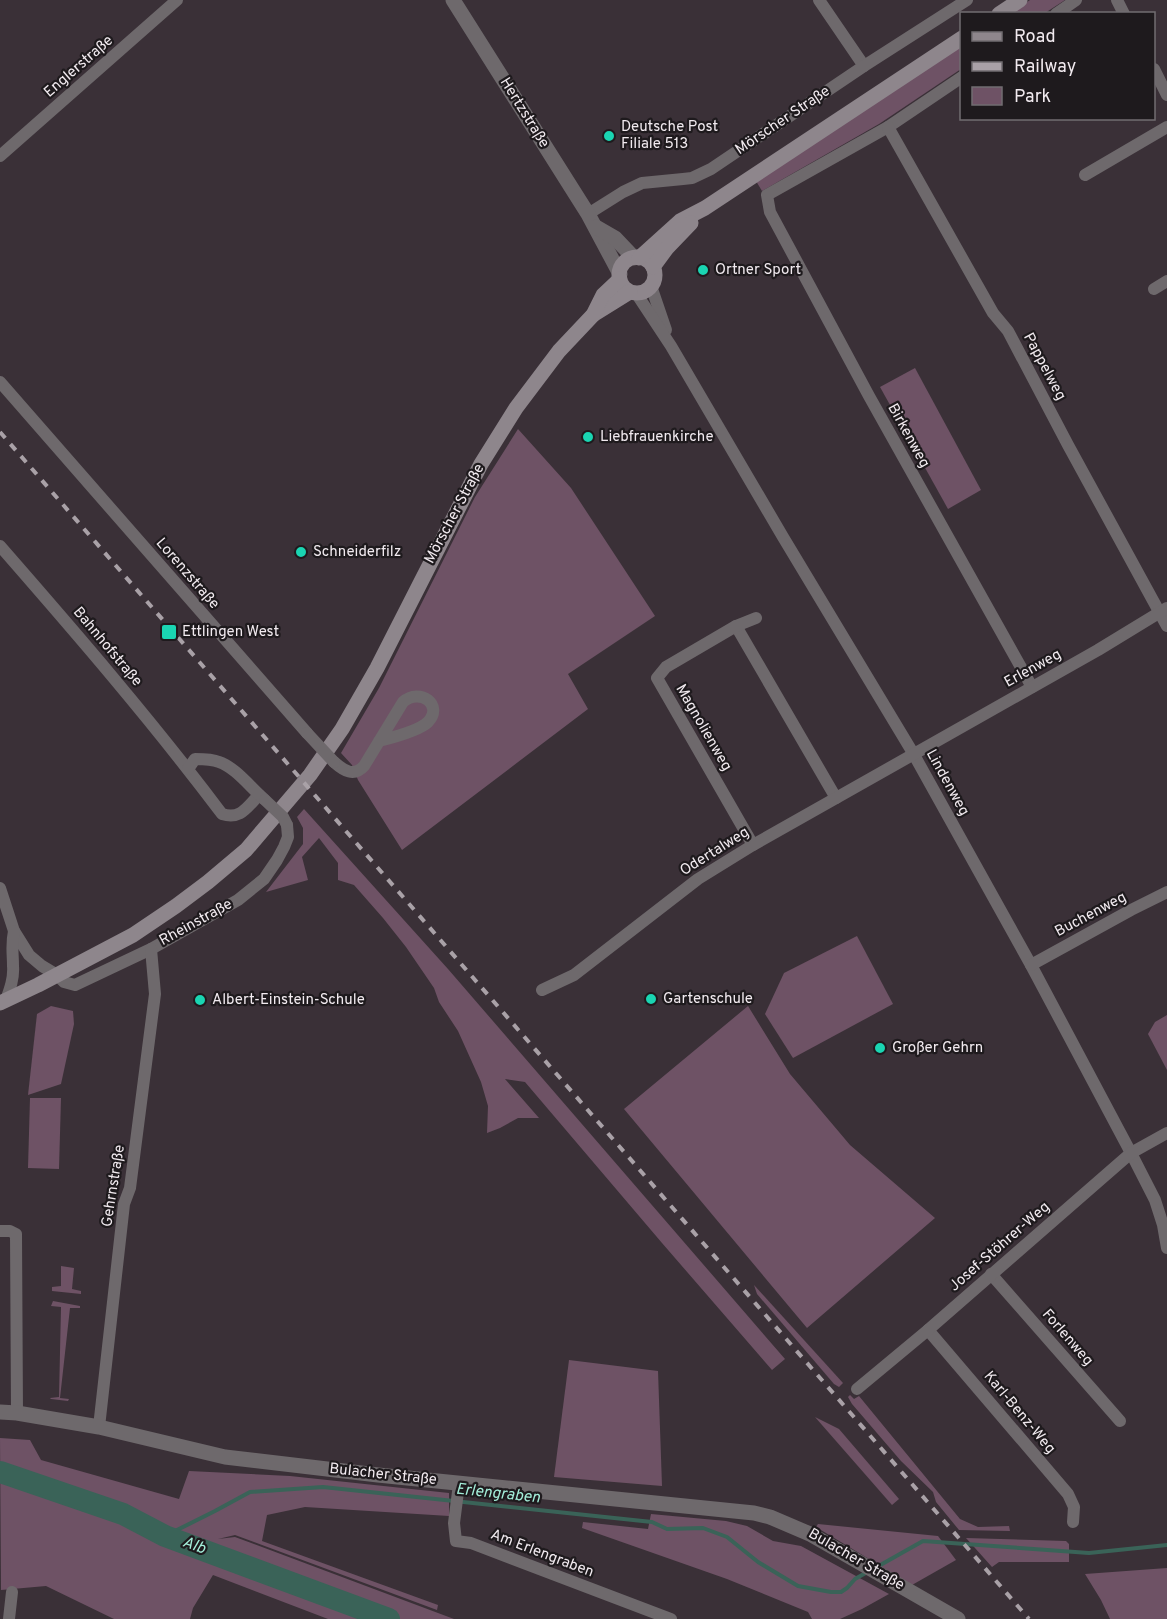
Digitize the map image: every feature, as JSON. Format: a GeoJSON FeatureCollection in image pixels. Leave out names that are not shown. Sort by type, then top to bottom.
{"type":"FeatureCollection","features":[{"type":"Feature","properties":{"kind":"main road"},"geometry":{"type":"LineString","coordinates":[[1002,12],[1020,0]]}},
{"type":"Feature","properties":{"kind":"main road","name":"Mörscher Straße"},"geometry":{"type":"LineString","coordinates":[[636,258],[680,221],[705,208],[960,39]]}},
{"type":"Feature","properties":{"kind":"main road","name":"Mörscher Straße"},"geometry":{"type":"LineString","coordinates":[[653,267],[667,248],[705,208]]}},
{"type":"Feature","properties":{"kind":"main road"},"geometry":{"type":"LineString","coordinates":[[636,258],[645,259],[653,267],[655,277],[651,286],[642,292],[626,289],[620,276],[624,263],[636,258]]}},
{"type":"Feature","properties":{"kind":"main road","name":"Mörscher Straße"},"geometry":{"type":"LineString","coordinates":[[342,729],[377,668],[481,464],[516,408],[559,351],[592,315],[603,295],[620,276]]}},
{"type":"Feature","properties":{"kind":"main road","name":"Mörscher Straße"},"geometry":{"type":"LineString","coordinates":[[592,315],[633,292]]}},
{"type":"Feature","properties":{"kind":"main road","name":"Rheinstraße"},"geometry":{"type":"LineString","coordinates":[[3,1002],[133,935],[208,882],[246,850],[310,775],[342,729]]}},
{"type":"Feature","properties":{"kind":"street","name":"Englerstraße"},"geometry":{"type":"LineString","coordinates":[[0,156],[177,0]]}},
{"type":"Feature","properties":{"kind":"street","name":"Hertzstraße"},"geometry":{"type":"LineString","coordinates":[[453,0],[592,221],[620,276]]}},
{"type":"Feature","properties":{"kind":"street"},"geometry":{"type":"LineString","coordinates":[[819,0],[864,66]]}},
{"type":"Feature","properties":{"kind":"street","name":"Mörscher Straße"},"geometry":{"type":"LineString","coordinates":[[592,221],[622,192],[642,183],[692,178],[711,169],[967,0]]}},
{"type":"Feature","properties":{"kind":"street"},"geometry":{"type":"LineString","coordinates":[[1059,12],[1076,0]]}},
{"type":"Feature","properties":{"kind":"street"},"geometry":{"type":"LineString","coordinates":[[1155,71],[1167,94]]}},
{"type":"Feature","properties":{"kind":"street"},"geometry":{"type":"LineString","coordinates":[[888,127],[960,78]]}},
{"type":"Feature","properties":{"kind":"street","name":"Birkenweg"},"geometry":{"type":"LineString","coordinates":[[888,127],[767,195],[770,212],[869,396],[1032,687]]}},
{"type":"Feature","properties":{"kind":"street","name":"Pappelweg"},"geometry":{"type":"LineString","coordinates":[[888,127],[993,313],[1008,331],[1068,445],[1163,610],[1167,626]]}},
{"type":"Feature","properties":{"kind":"street"},"geometry":{"type":"LineString","coordinates":[[1085,175],[1167,127]]}},
{"type":"Feature","properties":{"kind":"street","name":"Hertzstraße"},"geometry":{"type":"LineString","coordinates":[[592,221],[636,258]]}},
{"type":"Feature","properties":{"kind":"street"},"geometry":{"type":"LineString","coordinates":[[1154,289],[1167,281]]}},
{"type":"Feature","properties":{"kind":"street","name":"Lindenweg"},"geometry":{"type":"LineString","coordinates":[[651,286],[671,346]]}},
{"type":"Feature","properties":{"kind":"street","name":"Lindenweg"},"geometry":{"type":"LineString","coordinates":[[633,292],[671,346],[913,753],[1031,965],[1131,1153],[1155,1200],[1167,1248]]}},
{"type":"Feature","properties":{"kind":"street","name":"Lorenzstraße"},"geometry":{"type":"LineString","coordinates":[[0,382],[334,762],[354,773],[360,770],[380,741]]}},
{"type":"Feature","properties":{"kind":"street","name":"Bahnhofstraße"},"geometry":{"type":"LineString","coordinates":[[0,546],[189,769],[222,814],[230,817],[238,816],[262,797]]}},
{"type":"Feature","properties":{"kind":"street","name":"Erlenweg"},"geometry":{"type":"LineString","coordinates":[[913,753],[1098,650],[1163,610]]}},
{"type":"Feature","properties":{"kind":"street","name":"Magnolienweg"},"geometry":{"type":"LineString","coordinates":[[753,846],[657,678],[666,667],[736,626],[756,618]]}},
{"type":"Feature","properties":{"kind":"street"},"geometry":{"type":"LineString","coordinates":[[736,626],[836,798]]}},
{"type":"Feature","properties":{"kind":"street","name":"Odertalweg"},"geometry":{"type":"LineString","coordinates":[[542,990],[574,975],[698,879],[913,753]]}},
{"type":"Feature","properties":{"kind":"street"},"geometry":{"type":"LineString","coordinates":[[189,769],[195,759],[222,763],[262,797]]}},
{"type":"Feature","properties":{"kind":"street","name":"Rheinstraße"},"geometry":{"type":"LineString","coordinates":[[57,975],[64,982],[75,985],[151,949],[238,900],[264,879],[288,837],[283,817],[262,797]]}},
{"type":"Feature","properties":{"kind":"street"},"geometry":{"type":"LineString","coordinates":[[0,888],[14,931],[29,955],[57,975]]}},
{"type":"Feature","properties":{"kind":"street","name":"Buchenweg"},"geometry":{"type":"LineString","coordinates":[[1031,965],[1167,892]]}},
{"type":"Feature","properties":{"kind":"street"},"geometry":{"type":"LineString","coordinates":[[3,1002],[12,984],[11,942],[14,931]]}},
{"type":"Feature","properties":{"kind":"street","name":"Gehrnstraße"},"geometry":{"type":"LineString","coordinates":[[99,1427],[124,1204],[130,1188],[155,994],[151,949]]}},
{"type":"Feature","properties":{"kind":"street","name":"Josef-Stöhrer-Weg"},"geometry":{"type":"LineString","coordinates":[[857,1389],[1131,1153],[1167,1133]]}},
{"type":"Feature","properties":{"kind":"street"},"geometry":{"type":"LineString","coordinates":[[0,1231],[10,1231],[16,1234],[17,1413]]}},
{"type":"Feature","properties":{"kind":"street","name":"Forlenweg"},"geometry":{"type":"LineString","coordinates":[[991,1275],[1120,1421]]}},
{"type":"Feature","properties":{"kind":"street","name":"Karl-Benz-Weg"},"geometry":{"type":"LineString","coordinates":[[928,1330],[1068,1494],[1074,1507],[1073,1521]]}},
{"type":"Feature","properties":{"kind":"street","name":"Bulacher Straße"},"geometry":{"type":"LineString","coordinates":[[0,1412],[99,1427],[225,1457],[458,1490],[770,1517],[793,1526],[958,1619]]}},
{"type":"Feature","properties":{"kind":"street","name":"Am Erlengraben"},"geometry":{"type":"LineString","coordinates":[[458,1490],[454,1523],[456,1541],[471,1543],[671,1619]]}},
{"type":"Feature","properties":{"kind":"street"},"geometry":{"type":"LineString","coordinates":[[6,1616],[12,1592]]}},
{"type":"Feature","properties":{"kind":"green space"},"geometry":{"type":"Polygon","coordinates":[[[1030,0],[1065,0],[1047,12],[1013,12],[1030,0]]]}},
{"type":"Feature","properties":{"kind":"green space"},"geometry":{"type":"Polygon","coordinates":[[[960,46],[960,70],[879,124],[762,191],[756,181],[960,46]]]}},
{"type":"Feature","properties":{"kind":"green space"},"geometry":{"type":"Polygon","coordinates":[[[915,368],[981,490],[948,509],[880,387],[915,368]]]}},
{"type":"Feature","properties":{"kind":"green space"},"geometry":{"type":"Polygon","coordinates":[[[518,429],[571,488],[655,616],[568,674],[588,709],[402,850],[358,780],[352,765],[341,753],[379,688],[475,497],[518,429]]]}},
{"type":"Feature","properties":{"kind":"green space"},"geometry":{"type":"Polygon","coordinates":[[[304,809],[448,969],[785,1359],[772,1370],[525,1082],[505,1079],[539,1118],[518,1118],[487,1133],[488,1106],[481,1082],[458,1031],[439,1002],[434,988],[406,947],[354,885],[338,880],[338,863],[319,838],[302,857],[308,880],[266,892],[303,844],[303,828],[297,817],[304,809]]]}},
{"type":"Feature","properties":{"kind":"green space"},"geometry":{"type":"Polygon","coordinates":[[[857,936],[893,1004],[793,1058],[765,1014],[784,973],[857,936]]]}},
{"type":"Feature","properties":{"kind":"green space"},"geometry":{"type":"Polygon","coordinates":[[[51,1006],[73,1011],[74,1024],[61,1084],[28,1095],[37,1014],[51,1006]]]}},
{"type":"Feature","properties":{"kind":"green space"},"geometry":{"type":"Polygon","coordinates":[[[748,1006],[790,1074],[850,1145],[935,1218],[807,1328],[624,1109],[748,1006]]]}},
{"type":"Feature","properties":{"kind":"green space"},"geometry":{"type":"Polygon","coordinates":[[[1167,1015],[1167,1070],[1148,1034],[1155,1022],[1167,1015]]]}},
{"type":"Feature","properties":{"kind":"green space"},"geometry":{"type":"Polygon","coordinates":[[[30,1098],[61,1098],[59,1169],[28,1168],[30,1098]]]}},
{"type":"Feature","properties":{"kind":"green space"},"geometry":{"type":"Polygon","coordinates":[[[61,1266],[74,1268],[72,1289],[81,1291],[81,1294],[52,1291],[52,1287],[61,1286],[61,1266]]]}},
{"type":"Feature","properties":{"kind":"green space"},"geometry":{"type":"Polygon","coordinates":[[[754,1285],[843,1383],[839,1387],[757,1294],[754,1285]]]}},
{"type":"Feature","properties":{"kind":"green space"},"geometry":{"type":"Polygon","coordinates":[[[53,1301],[80,1306],[80,1308],[70,1308],[60,1398],[69,1399],[68,1401],[50,1398],[59,1397],[61,1307],[51,1306],[53,1301]]]}},
{"type":"Feature","properties":{"kind":"green space"},"geometry":{"type":"Polygon","coordinates":[[[569,1360],[658,1371],[662,1486],[554,1477],[569,1360]]]}},
{"type":"Feature","properties":{"kind":"green space"},"geometry":{"type":"Polygon","coordinates":[[[850,1395],[854,1399],[859,1396],[960,1519],[978,1527],[1009,1526],[1010,1531],[959,1530],[936,1502],[933,1492],[901,1461],[852,1404],[848,1397],[850,1395]]]}},
{"type":"Feature","properties":{"kind":"green space"},"geometry":{"type":"Polygon","coordinates":[[[815,1417],[839,1429],[899,1499],[892,1505],[815,1417]]]}},
{"type":"Feature","properties":{"kind":"green space"},"geometry":{"type":"Polygon","coordinates":[[[0,1438],[30,1440],[41,1460],[179,1499],[189,1471],[290,1476],[449,1493],[449,1516],[305,1507],[267,1515],[262,1541],[438,1605],[437,1610],[235,1535],[218,1539],[235,1537],[454,1619],[328,1619],[213,1575],[193,1608],[190,1619],[114,1619],[46,1586],[1,1590],[0,1438]]]}},
{"type":"Feature","properties":{"kind":"green space"},"geometry":{"type":"Polygon","coordinates":[[[651,1514],[726,1521],[747,1526],[773,1541],[801,1546],[889,1594],[840,1619],[812,1619],[808,1612],[727,1579],[582,1528],[583,1522],[648,1529],[651,1514]]]}},
{"type":"Feature","properties":{"kind":"green space"},"geometry":{"type":"Polygon","coordinates":[[[818,1524],[938,1536],[956,1560],[912,1585],[816,1527],[818,1524]]]}},
{"type":"Feature","properties":{"kind":"green space"},"geometry":{"type":"Polygon","coordinates":[[[966,1538],[1066,1541],[1069,1544],[1069,1562],[999,1562],[992,1567],[966,1538]]]}},
{"type":"Feature","properties":{"kind":"green space"},"geometry":{"type":"Polygon","coordinates":[[[1167,1568],[1167,1619],[1110,1619],[1085,1574],[1167,1568]]]}},
{"type":"Feature","properties":{"kind":"waterway","name":"Alb"},"geometry":{"type":"LineString","coordinates":[[0,1472],[123,1514],[165,1536],[389,1619]]}},
{"type":"Feature","properties":{"kind":"waterway","name":"Erlengraben"},"geometry":{"type":"LineString","coordinates":[[165,1536],[250,1492],[323,1487],[652,1522],[667,1529],[703,1528],[727,1537],[758,1562],[798,1586],[831,1592],[841,1592],[855,1579],[869,1571]]}},
{"type":"Feature","properties":{"kind":"waterway"},"geometry":{"type":"LineString","coordinates":[[875,1568],[923,1541],[1089,1553],[1167,1545]]}},
{"type":"Feature","properties":{"kind":"railway"},"geometry":{"type":"LineString","coordinates":[[0,432],[1029,1619]]}},
{"type":"Feature","properties":{"kind":"place","name":"Deutsche Post Filiale 513"},"geometry":{"type":"Point","coordinates":[609,136]}},
{"type":"Feature","properties":{"kind":"place","name":"Ortner Sport"},"geometry":{"type":"Point","coordinates":[703,270]}},
{"type":"Feature","properties":{"kind":"place","name":"Liebfrauenkirche"},"geometry":{"type":"Point","coordinates":[588,437]}},
{"type":"Feature","properties":{"kind":"place","name":"Schneiderfilz"},"geometry":{"type":"Point","coordinates":[301,552]}},
{"type":"Feature","properties":{"kind":"place","name":"Ettlingen West"},"geometry":{"type":"Point","coordinates":[169,632]}},
{"type":"Feature","properties":{"kind":"place","name":"Gartenschule"},"geometry":{"type":"Point","coordinates":[651,999]}},
{"type":"Feature","properties":{"kind":"place","name":"Albert-Einstein-Schule"},"geometry":{"type":"Point","coordinates":[200,1000]}},
{"type":"Feature","properties":{"kind":"place","name":"Großer Gehrn"},"geometry":{"type":"Point","coordinates":[880,1048]}}]}
